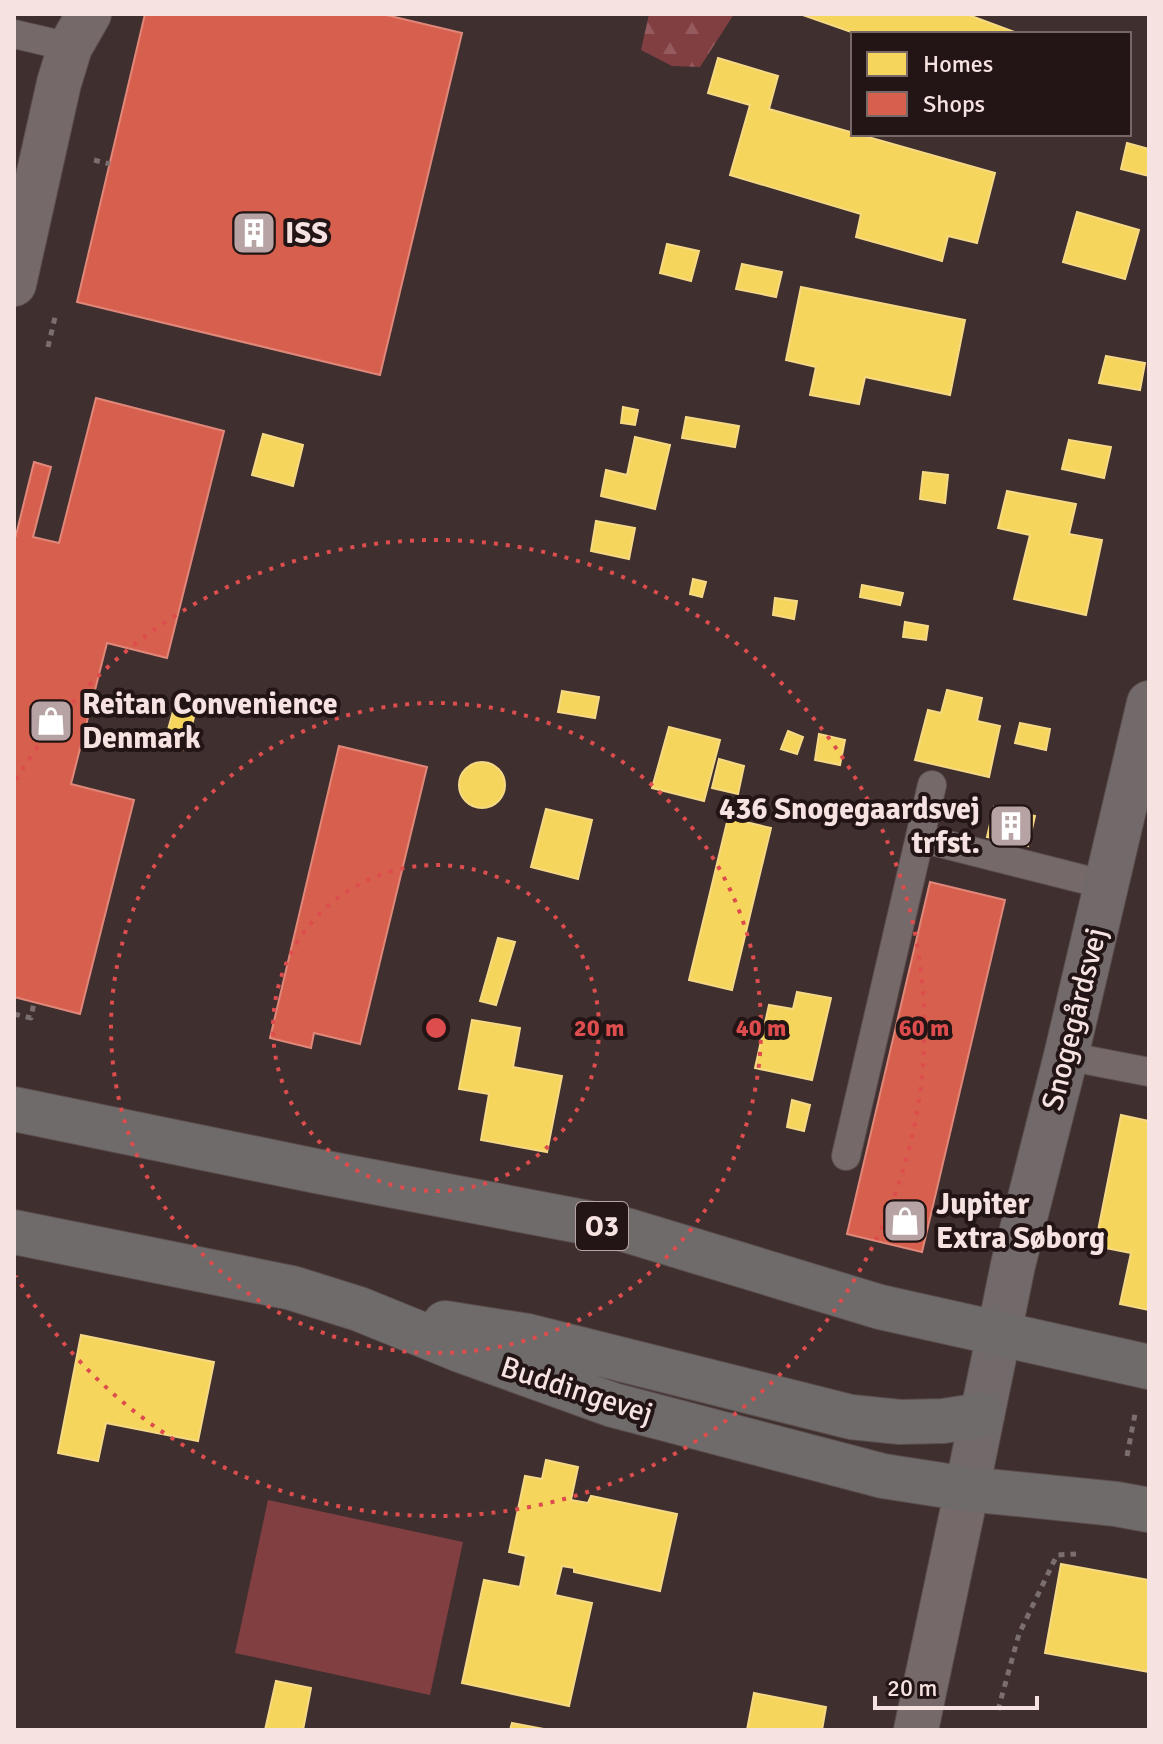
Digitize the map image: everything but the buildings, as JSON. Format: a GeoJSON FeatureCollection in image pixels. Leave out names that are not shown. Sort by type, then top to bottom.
{"type":"FeatureCollection","features":[{"type":"Feature","properties":{"kind":"main road","name":"O3"},"geometry":{"type":"LineString","coordinates":[[14,1109],[626,1230],[880,1307],[1149,1367]]}},
{"type":"Feature","properties":{"kind":"main road","name":"Buddingevej"},"geometry":{"type":"LineString","coordinates":[[14,1232],[292,1288],[359,1309],[460,1350],[613,1405],[883,1476],[1149,1510]]}},
{"type":"Feature","properties":{"kind":"main road"},"geometry":{"type":"LineString","coordinates":[[359,1309],[528,1336],[851,1417],[900,1422],[943,1421],[982,1415]]}},
{"type":"Feature","properties":{"kind":"street"},"geometry":{"type":"LineString","coordinates":[[14,284],[59,83],[79,31]]}},
{"type":"Feature","properties":{"kind":"street","name":"Snogegårdsvej"},"geometry":{"type":"LineString","coordinates":[[967,1489],[1013,1265],[1149,703]]}},
{"type":"Feature","properties":{"kind":"street"},"geometry":{"type":"LineString","coordinates":[[916,1730],[967,1489]]}},
{"type":"Feature","properties":{"kind":"lane"},"geometry":{"type":"LineString","coordinates":[[14,34],[79,31]]}},
{"type":"Feature","properties":{"kind":"lane"},"geometry":{"type":"LineString","coordinates":[[846,1156],[932,785]]}},
{"type":"Feature","properties":{"kind":"lane"},"geometry":{"type":"LineString","coordinates":[[920,838],[1106,885]]}},
{"type":"Feature","properties":{"kind":"lane"},"geometry":{"type":"LineString","coordinates":[[1066,1056],[1149,1072]]}},
{"type":"Feature","properties":{"kind":"path"},"geometry":{"type":"LineString","coordinates":[[14,1014],[31,1018],[34,1002]]}},
{"type":"Feature","properties":{"kind":"path"},"geometry":{"type":"LineString","coordinates":[[998,1710],[1019,1634],[1057,1555],[1082,1554]]}},
{"type":"Feature","properties":{"kind":"green space"},"geometry":{"type":"Polygon","coordinates":[[[649,14],[734,14],[700,67],[672,66],[641,50],[649,14]]]}},
{"type":"Feature","properties":{"kind":"green space"},"geometry":{"type":"Polygon","coordinates":[[[268,1500],[463,1542],[430,1695],[235,1653],[268,1500]]]}},
{"type":"Feature","properties":{"kind":"place","name":"ISS"},"geometry":{"type":"Point","coordinates":[254,233]}},
{"type":"Feature","properties":{"kind":"place","name":"Reitan Convenience Denmark"},"geometry":{"type":"Point","coordinates":[51,721]}},
{"type":"Feature","properties":{"kind":"place","name":"436 Snogegaardsvej trfst."},"geometry":{"type":"Point","coordinates":[1011,826]}},
{"type":"Feature","properties":{"kind":"place","name":"Jupiter Extra Søborg"},"geometry":{"type":"Point","coordinates":[905,1221]}}]}
